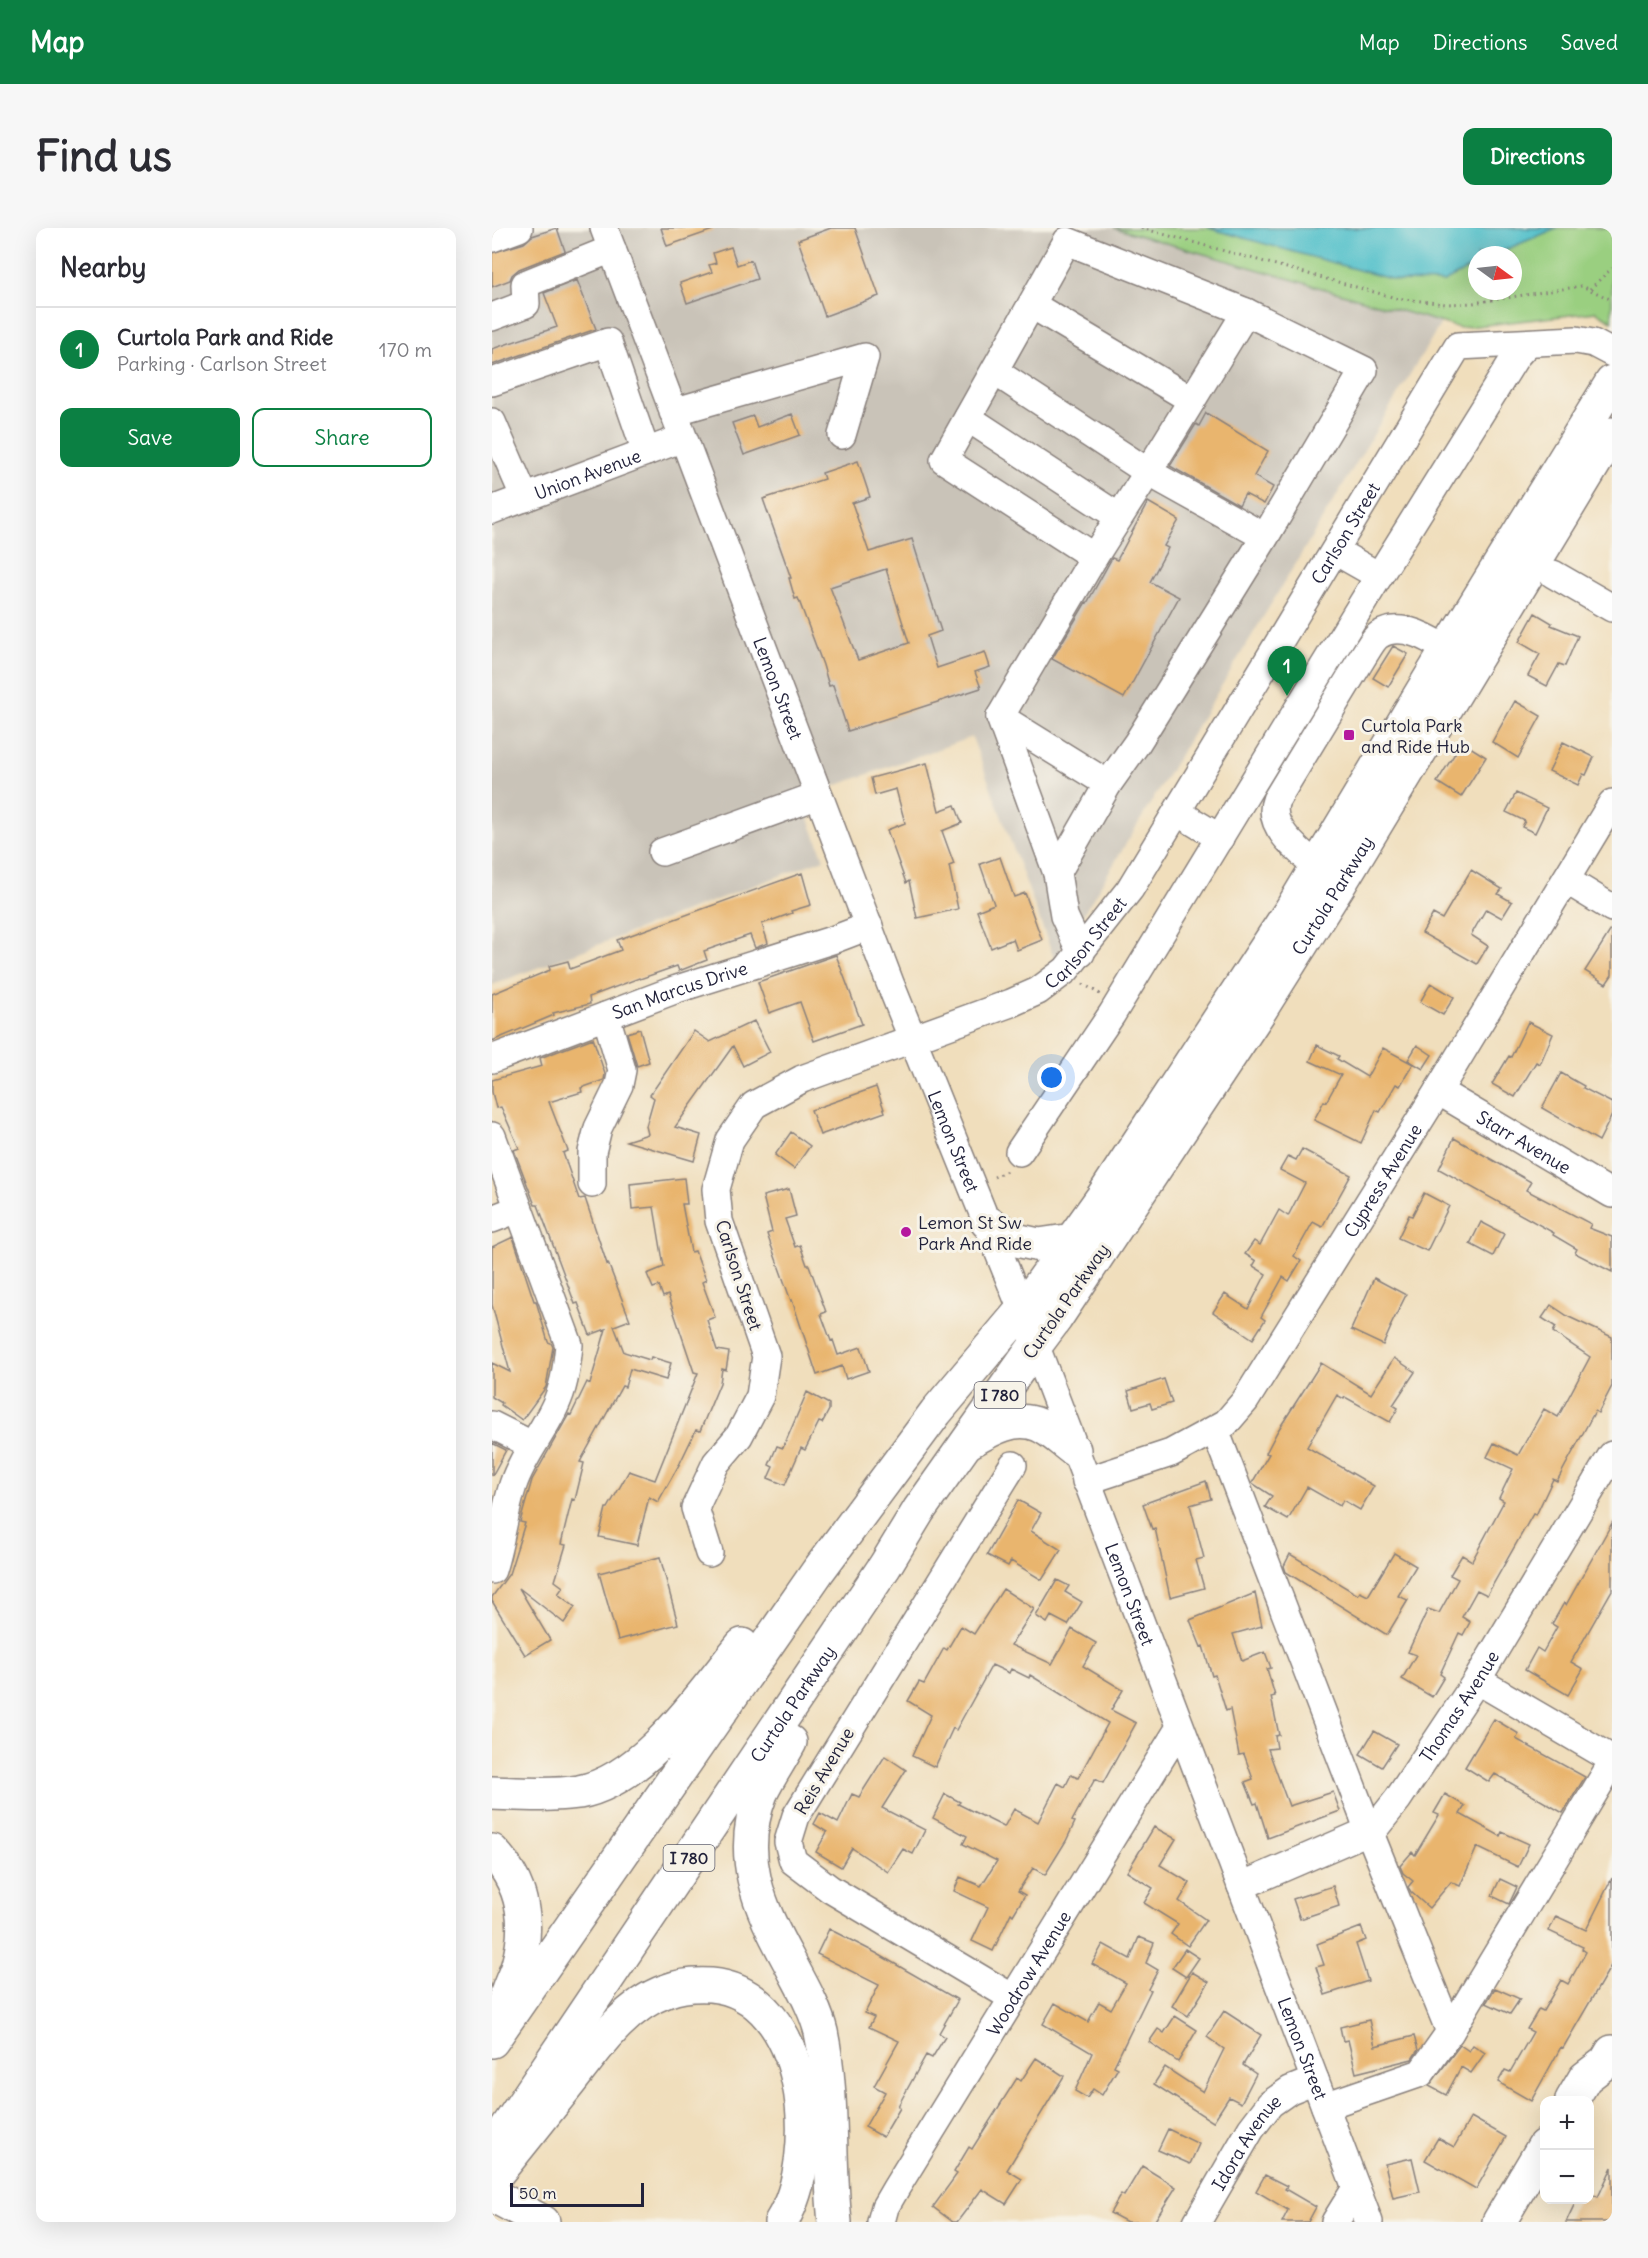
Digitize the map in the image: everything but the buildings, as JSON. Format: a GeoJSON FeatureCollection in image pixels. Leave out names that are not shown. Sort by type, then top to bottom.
{"type":"FeatureCollection","features":[{"type":"Feature","properties":{"kind":"main road","name":"Curtola Parkway"},"geometry":{"type":"LineString","coordinates":[[492,2150],[841,1632],[919,1510],[1056,1318],[1209,1088],[1329,875],[1460,657],[1612,382]]}},
{"type":"Feature","properties":{"kind":"main road","name":"Curtola Parkway"},"geometry":{"type":"LineString","coordinates":[[1460,657],[1612,434]]}},
{"type":"Feature","properties":{"kind":"main road","name":"Curtola Parkway"},"geometry":{"type":"LineString","coordinates":[[496,2036],[818,1570],[936,1412],[1022,1310],[1073,1239],[1197,1055],[1329,875]]}},
{"type":"Feature","properties":{"kind":"main road"},"geometry":{"type":"LineString","coordinates":[[987,1222],[1016,1240],[1039,1245],[1073,1239]]}},
{"type":"Feature","properties":{"kind":"main road"},"geometry":{"type":"LineString","coordinates":[[966,1444],[993,1429],[1014,1422],[1038,1425],[1074,1450]]}},
{"type":"Feature","properties":{"kind":"main road"},"geometry":{"type":"LineString","coordinates":[[492,1793],[551,1794],[581,1791],[616,1778],[649,1754],[669,1734],[775,1605],[818,1570]]}},
{"type":"Feature","properties":{"kind":"main road"},"geometry":{"type":"LineString","coordinates":[[835,2222],[827,2065],[820,2028],[804,1990],[767,1920],[754,1883],[750,1855],[752,1823],[762,1792],[819,1691],[841,1632]]}},
{"type":"Feature","properties":{"kind":"main road"},"geometry":{"type":"LineString","coordinates":[[492,1851],[502,1862],[518,1889],[524,1909],[524,1936],[518,1965],[505,2000],[496,2036]]}},
{"type":"Feature","properties":{"kind":"main road"},"geometry":{"type":"LineString","coordinates":[[492,2179],[615,2027],[641,2003],[666,1991],[694,1984],[726,1987],[752,1999],[772,2019],[785,2039],[796,2065],[801,2104],[803,2152],[798,2184],[781,2222]]}},
{"type":"Feature","properties":{"kind":"main road"},"geometry":{"type":"LineString","coordinates":[[1574,2096],[1585,2078],[1610,2060]]}},
{"type":"Feature","properties":{"kind":"main road"},"geometry":{"type":"LineString","coordinates":[[1594,2104],[1603,2088],[1610,2060]]}},
{"type":"Feature","properties":{"kind":"main road"},"geometry":{"type":"LineString","coordinates":[[1498,2222],[1543,2150]]}},
{"type":"Feature","properties":{"kind":"main road"},"geometry":{"type":"LineString","coordinates":[[1523,2222],[1540,2194]]}},
{"type":"Feature","properties":{"kind":"main road"},"geometry":{"type":"LineString","coordinates":[[503,2201],[543,2222]]}},
{"type":"Feature","properties":{"kind":"street"},"geometry":{"type":"LineString","coordinates":[[492,238],[519,228]]}},
{"type":"Feature","properties":{"kind":"street"},"geometry":{"type":"LineString","coordinates":[[492,317],[526,304],[525,284],[608,238]]}},
{"type":"Feature","properties":{"kind":"street","name":"Lemon Street"},"geometry":{"type":"LineString","coordinates":[[608,238],[868,926],[1022,1310],[1370,2222]]}},
{"type":"Feature","properties":{"kind":"street"},"geometry":{"type":"LineString","coordinates":[[1057,873],[1108,784],[1137,743],[1265,537],[1364,370],[1246,312],[1067,241],[944,460],[1094,557]]}},
{"type":"Feature","properties":{"kind":"street"},"geometry":{"type":"LineString","coordinates":[[1032,305],[1192,400]]}},
{"type":"Feature","properties":{"kind":"street"},"geometry":{"type":"LineString","coordinates":[[1000,717],[1094,557],[1246,312]]}},
{"type":"Feature","properties":{"kind":"street","name":"Carlson Street"},"geometry":{"type":"LineString","coordinates":[[709,1553],[695,1508],[716,1463],[739,1436],[760,1396],[766,1356],[720,1221],[716,1189],[730,1140],[754,1105],[802,1079],[1011,1004],[1038,991],[1066,970],[1130,889],[1458,346],[1576,340],[1593,343],[1612,353]]}},
{"type":"Feature","properties":{"kind":"street"},"geometry":{"type":"LineString","coordinates":[[492,382],[608,342],[646,452]]}},
{"type":"Feature","properties":{"kind":"street"},"geometry":{"type":"LineString","coordinates":[[1016,1160],[1112,1014],[1379,576],[1516,356],[1527,344]]}},
{"type":"Feature","properties":{"kind":"street"},"geometry":{"type":"LineString","coordinates":[[673,412],[865,357],[842,435]]}},
{"type":"Feature","properties":{"kind":"street"},"geometry":{"type":"LineString","coordinates":[[994,371],[1148,472],[1265,537]]}},
{"type":"Feature","properties":{"kind":"street"},"geometry":{"type":"LineString","coordinates":[[968,418],[1119,517]]}},
{"type":"Feature","properties":{"kind":"street"},"geometry":{"type":"LineString","coordinates":[[492,422],[525,498]]}},
{"type":"Feature","properties":{"kind":"street","name":"Union Avenue"},"geometry":{"type":"LineString","coordinates":[[492,510],[683,438]]}},
{"type":"Feature","properties":{"kind":"street"},"geometry":{"type":"LineString","coordinates":[[1335,551],[1379,576]]}},
{"type":"Feature","properties":{"kind":"street"},"geometry":{"type":"LineString","coordinates":[[1553,574],[1612,608]]}},
{"type":"Feature","properties":{"kind":"street"},"geometry":{"type":"LineString","coordinates":[[1329,875],[1280,830],[1273,810],[1276,800],[1379,635],[1393,631],[1409,631],[1460,657]]}},
{"type":"Feature","properties":{"kind":"street"},"geometry":{"type":"LineString","coordinates":[[1000,717],[1108,784]]}},
{"type":"Feature","properties":{"kind":"street"},"geometry":{"type":"LineString","coordinates":[[1000,717],[1057,873],[1064,916],[1081,953]]}},
{"type":"Feature","properties":{"kind":"street"},"geometry":{"type":"LineString","coordinates":[[662,852],[819,795]]}},
{"type":"Feature","properties":{"kind":"street","name":"Cypress Avenue"},"geometry":{"type":"LineString","coordinates":[[1086,1481],[1171,1453],[1226,1423],[1245,1401],[1438,1091],[1612,803]]}},
{"type":"Feature","properties":{"kind":"street"},"geometry":{"type":"LineString","coordinates":[[1177,812],[1220,838]]}},
{"type":"Feature","properties":{"kind":"street"},"geometry":{"type":"LineString","coordinates":[[1566,880],[1612,908]]}},
{"type":"Feature","properties":{"kind":"street","name":"San Marcus Drive"},"geometry":{"type":"LineString","coordinates":[[492,1059],[677,989],[835,939],[868,926]]}},
{"type":"Feature","properties":{"kind":"street"},"geometry":{"type":"LineString","coordinates":[[592,1184],[592,1152],[598,1128],[619,1085],[622,1070],[606,1016]]}},
{"type":"Feature","properties":{"kind":"street","name":"Starr Avenue"},"geometry":{"type":"LineString","coordinates":[[1438,1091],[1612,1194]]}},
{"type":"Feature","properties":{"kind":"street"},"geometry":{"type":"LineString","coordinates":[[492,1136],[569,1345],[567,1366],[558,1400],[513,1484],[492,1570]]}},
{"type":"Feature","properties":{"kind":"street"},"geometry":{"type":"LineString","coordinates":[[492,1219],[518,1209]]}},
{"type":"Feature","properties":{"kind":"street"},"geometry":{"type":"LineString","coordinates":[[492,1425],[532,1445]]}},
{"type":"Feature","properties":{"kind":"street"},"geometry":{"type":"LineString","coordinates":[[1215,1430],[1369,1830],[1450,2032]]}},
{"type":"Feature","properties":{"kind":"street","name":"Thomas Avenue"},"geometry":{"type":"LineString","coordinates":[[1241,1887],[1376,1828],[1398,1799],[1477,1680],[1612,1455]]}},
{"type":"Feature","properties":{"kind":"street","name":"Reis Avenue"},"geometry":{"type":"LineString","coordinates":[[1013,1465],[796,1816],[788,1842],[793,1861],[830,1889],[1013,1998]]}},
{"type":"Feature","properties":{"kind":"street"},"geometry":{"type":"LineString","coordinates":[[1325,2106],[1421,2073],[1450,2032],[1612,1761],[1477,1680]]}},
{"type":"Feature","properties":{"kind":"street","name":"Woodrow Avenue"},"geometry":{"type":"LineString","coordinates":[[881,2222],[885,2207],[891,2197],[1180,1727]]}},
{"type":"Feature","properties":{"kind":"street","name":"Idora Avenue"},"geometry":{"type":"LineString","coordinates":[[1197,2222],[1251,2129],[1270,2104],[1290,2090],[1315,2080]]}},
{"type":"Feature","properties":{"kind":"street"},"geometry":{"type":"LineString","coordinates":[[1335,2222],[1356,2188]]}},
{"type":"Feature","properties":{"kind":"path"},"geometry":{"type":"LineString","coordinates":[[1141,228],[1395,298],[1421,302],[1473,303],[1582,286],[1612,300]]}},
{"type":"Feature","properties":{"kind":"path"},"geometry":{"type":"LineString","coordinates":[[1590,289],[1612,267]]}},
{"type":"Feature","properties":{"kind":"path"},"geometry":{"type":"LineString","coordinates":[[994,1177],[1016,1160]]}},
{"type":"Feature","properties":{"kind":"shaded area"},"geometry":{"type":"Polygon","coordinates":[[[492,228],[1114,228],[1441,323],[1055,961],[972,737],[801,798],[824,859],[492,985],[492,228]]]}},
{"type":"Feature","properties":{"kind":"green space"},"geometry":{"type":"Polygon","coordinates":[[[1114,228],[1612,228],[1612,321],[1596,312],[1460,328],[1114,228]]]}},
{"type":"Feature","properties":{"kind":"water"},"geometry":{"type":"Polygon","coordinates":[[[1208,228],[1557,228],[1514,246],[1468,246],[1468,269],[1444,282],[1398,281],[1208,228]]]}},
{"type":"Feature","properties":{"kind":"place","name":"Curtola Park and Ride"},"geometry":{"type":"Point","coordinates":[1287,696]}},
{"type":"Feature","properties":{"kind":"place","name":"Curtola Park and Ride Hub"},"geometry":{"type":"Point","coordinates":[1349,735]}},
{"type":"Feature","properties":{"kind":"place","name":"Lemon St Sw Park And Ride"},"geometry":{"type":"Point","coordinates":[906,1232]}}]}
